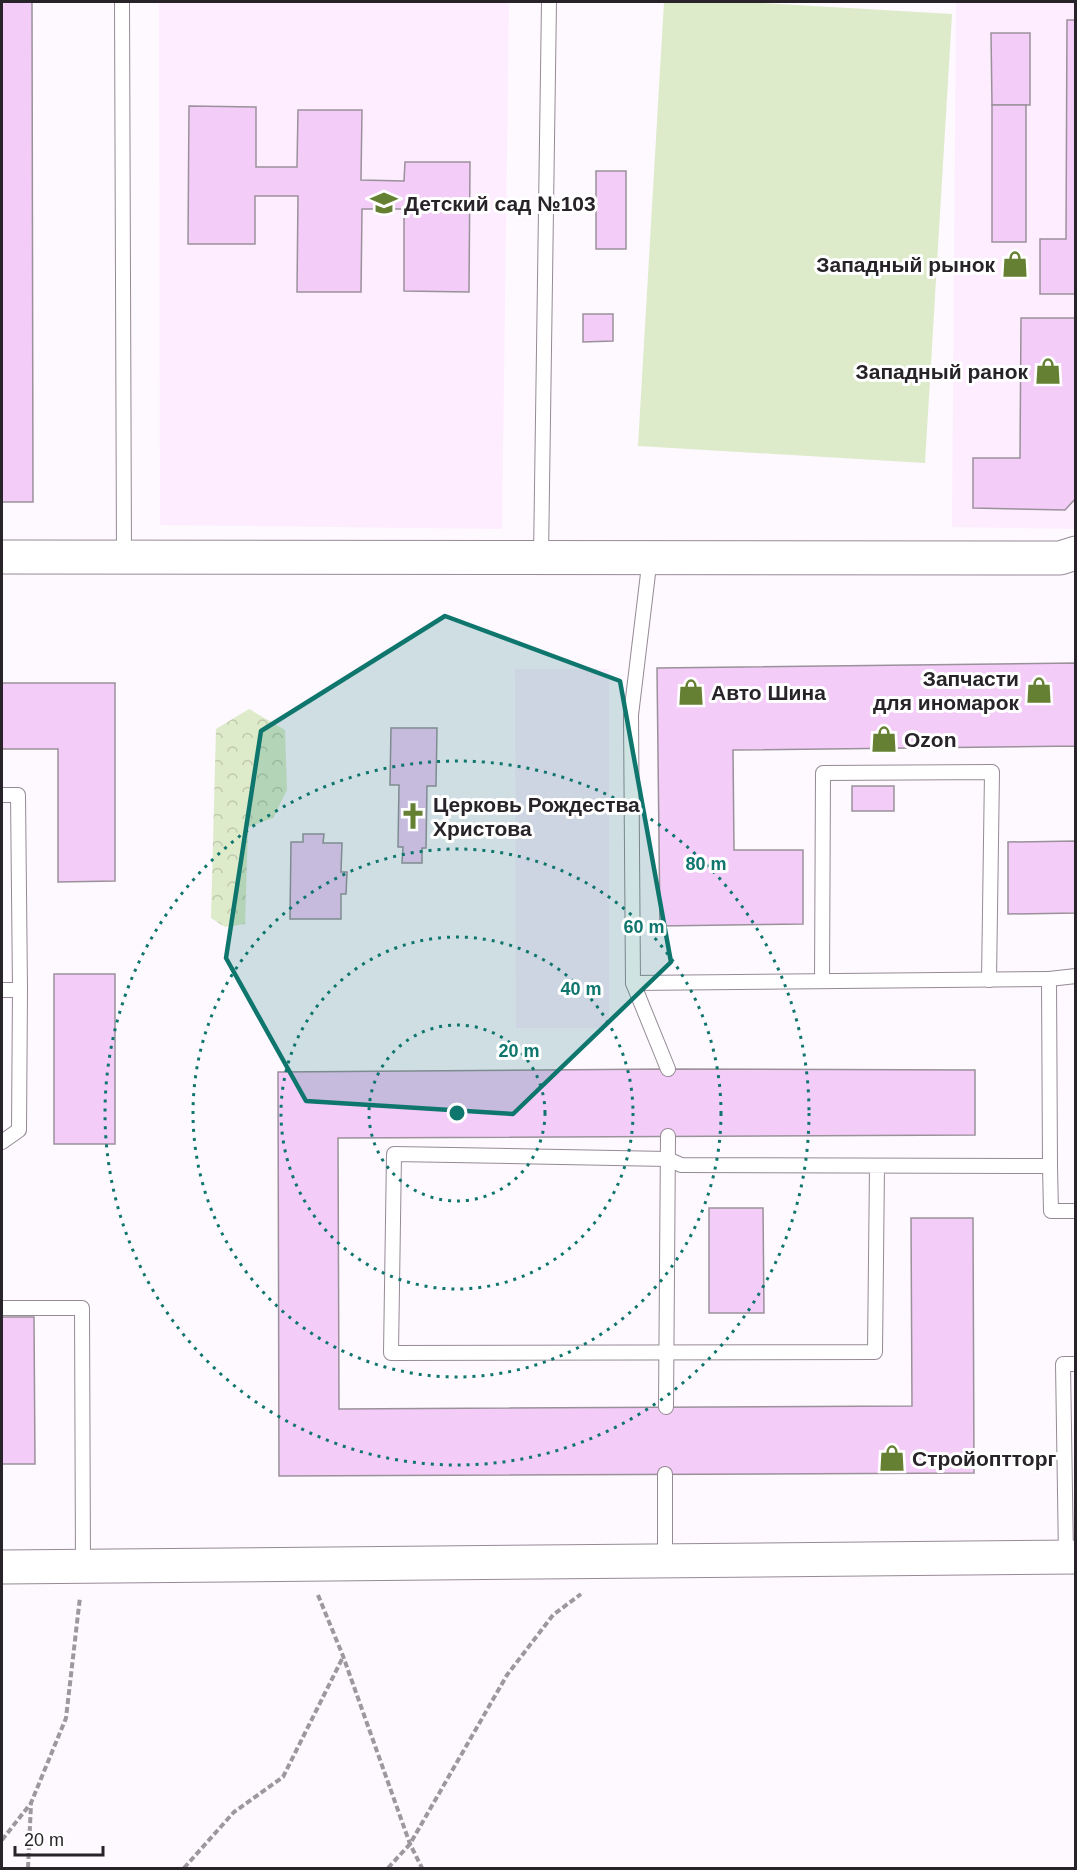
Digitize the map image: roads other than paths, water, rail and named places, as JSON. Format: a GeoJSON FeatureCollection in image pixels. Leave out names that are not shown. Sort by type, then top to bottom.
{"type":"FeatureCollection","features":[{"type":"Feature","properties":{"kind":"main road"},"geometry":{"type":"LineString","coordinates":[[2,557],[1060,558],[1076,553]]}},
{"type":"Feature","properties":{"kind":"main road"},"geometry":{"type":"LineString","coordinates":[[2,1567],[1071,1557]]}},
{"type":"Feature","properties":{"kind":"lane"},"geometry":{"type":"LineString","coordinates":[[122,2],[124,557]]}},
{"type":"Feature","properties":{"kind":"lane"},"geometry":{"type":"LineString","coordinates":[[541,557],[549,2]]}},
{"type":"Feature","properties":{"kind":"lane"},"geometry":{"type":"LineString","coordinates":[[650,557],[631,715],[633,983],[668,1069]]}},
{"type":"Feature","properties":{"kind":"lane"},"geometry":{"type":"LineString","coordinates":[[822,981],[823,772],[992,772],[989,980]]}},
{"type":"Feature","properties":{"kind":"lane"},"geometry":{"type":"LineString","coordinates":[[2,795],[18,795],[20,990],[19,1130],[2,1142]]}},
{"type":"Feature","properties":{"kind":"lane"},"geometry":{"type":"LineString","coordinates":[[633,983],[989,980],[1076,976]]}},
{"type":"Feature","properties":{"kind":"lane"},"geometry":{"type":"LineString","coordinates":[[1049,979],[1050,1211],[1076,1210]]}},
{"type":"Feature","properties":{"kind":"lane"},"geometry":{"type":"LineString","coordinates":[[2,990],[20,990]]}},
{"type":"Feature","properties":{"kind":"lane"},"geometry":{"type":"LineString","coordinates":[[666,1407],[668,1136]]}},
{"type":"Feature","properties":{"kind":"lane"},"geometry":{"type":"LineString","coordinates":[[877,1166],[875,1352],[391,1353],[393,1154],[668,1159],[681,1165],[1050,1166]]}},
{"type":"Feature","properties":{"kind":"lane"},"geometry":{"type":"LineString","coordinates":[[2,1308],[82,1308],[83,1566]]}},
{"type":"Feature","properties":{"kind":"lane"},"geometry":{"type":"LineString","coordinates":[[1071,1557],[1063,1364],[1076,1364]]}},
{"type":"Feature","properties":{"kind":"lane"},"geometry":{"type":"LineString","coordinates":[[665,1474],[665,1561]]}},
{"type":"Feature","properties":{"kind":"place","name":"Детский сад №103"},"geometry":{"type":"Point","coordinates":[384,203]}},
{"type":"Feature","properties":{"kind":"place","name":"Западный рынок"},"geometry":{"type":"Point","coordinates":[1015,264]}},
{"type":"Feature","properties":{"kind":"place","name":"Западный ранок"},"geometry":{"type":"Point","coordinates":[1048,371]}},
{"type":"Feature","properties":{"kind":"place","name":"Запчасти для иномарок"},"geometry":{"type":"Point","coordinates":[1039,690]}},
{"type":"Feature","properties":{"kind":"place","name":"Авто Шина"},"geometry":{"type":"Point","coordinates":[691,692]}},
{"type":"Feature","properties":{"kind":"place","name":"Ozon"},"geometry":{"type":"Point","coordinates":[884,739]}},
{"type":"Feature","properties":{"kind":"place","name":"Церковь Рождества Христова"},"geometry":{"type":"Point","coordinates":[413,816]}},
{"type":"Feature","properties":{"kind":"place","name":"Стройоптторг"},"geometry":{"type":"Point","coordinates":[892,1458]}}]}
